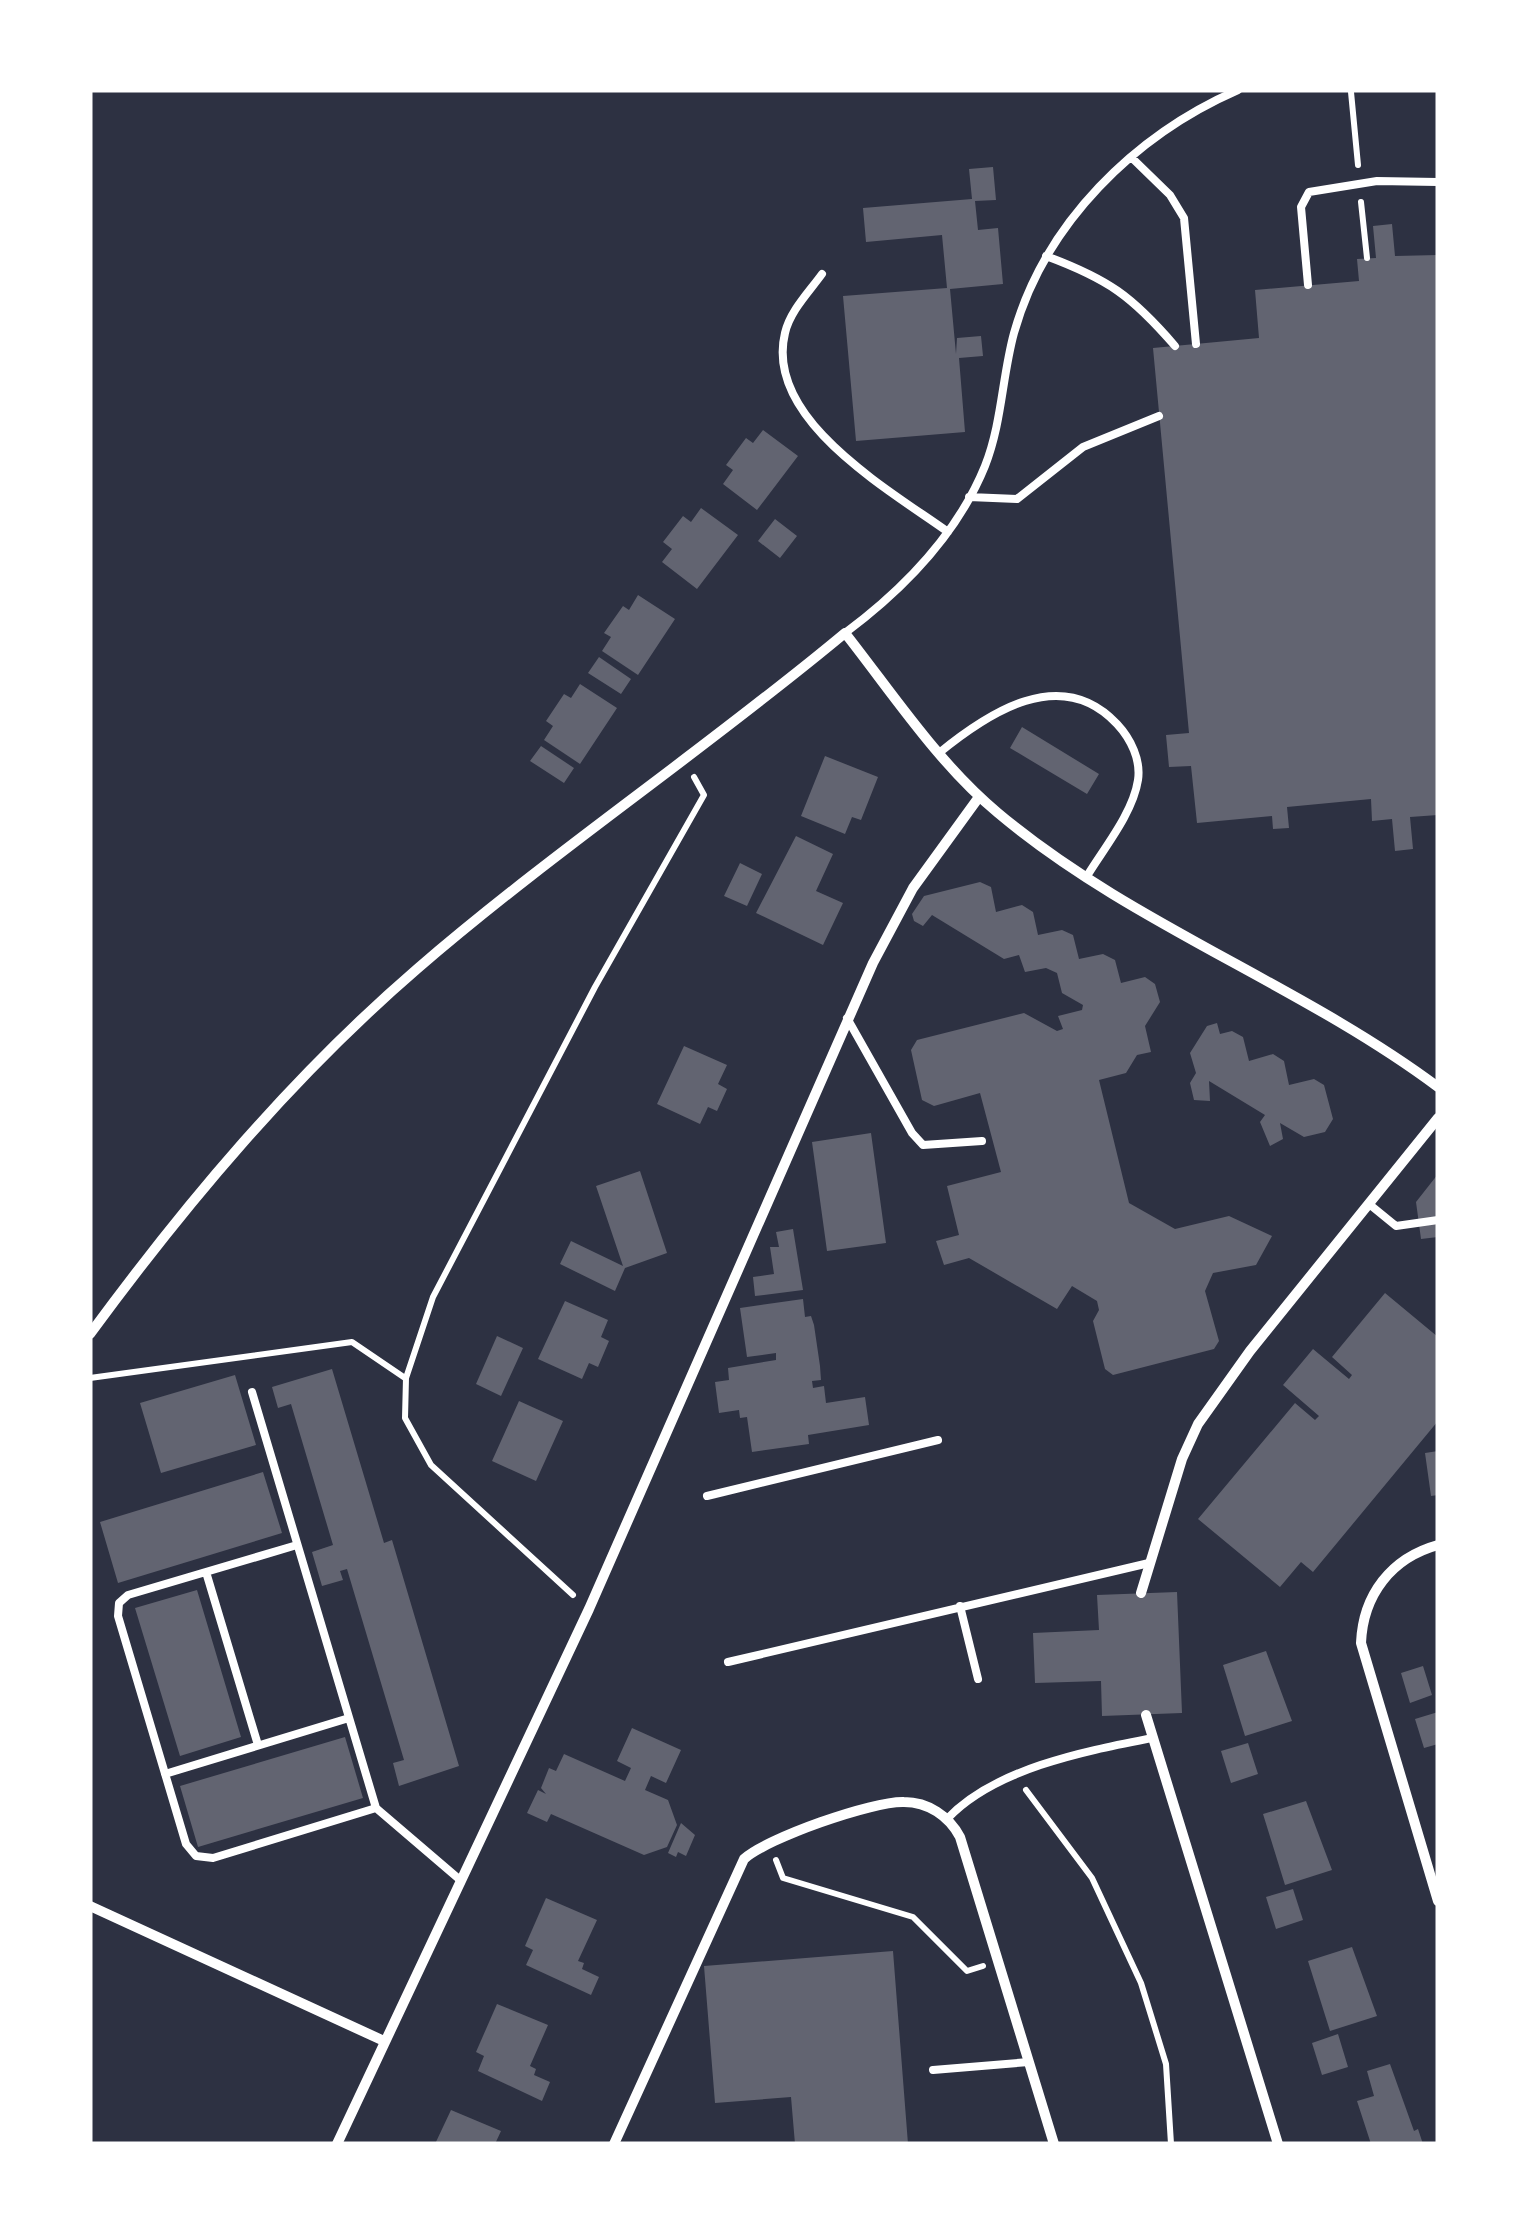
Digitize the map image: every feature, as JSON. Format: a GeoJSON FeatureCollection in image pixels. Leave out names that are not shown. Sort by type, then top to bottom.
{"type":"FeatureCollection","features":[{"type":"Feature","properties":{"kind":"street"},"geometry":{"type":"LineString","coordinates":[[90,1334],[213,1176],[318,1062],[415,970],[520,883],[846,633],[979,797],[1088,876],[1438,1087]]}},
{"type":"Feature","properties":{"kind":"street"},"geometry":{"type":"LineString","coordinates":[[337,2144],[589,1609],[847,1018],[913,888],[979,797]]}},
{"type":"Feature","properties":{"kind":"street"},"geometry":{"type":"LineString","coordinates":[[1141,1594],[1182,1459],[1198,1424],[1250,1351],[1438,1118]]}},
{"type":"Feature","properties":{"kind":"street"},"geometry":{"type":"LineString","coordinates":[[1438,1544],[1386,1575],[1365,1610],[1363,1660],[1438,1901]]}},
{"type":"Feature","properties":{"kind":"street"},"geometry":{"type":"LineString","coordinates":[[1146,1715],[1278,2144]]}},
{"type":"Feature","properties":{"kind":"street"},"geometry":{"type":"LineString","coordinates":[[614,2144],[736,1870],[769,1840],[891,1803],[920,1804],[948,1819],[962,1844],[1054,2144]]}},
{"type":"Feature","properties":{"kind":"street"},"geometry":{"type":"LineString","coordinates":[[90,1906],[384,2041]]}},
{"type":"Feature","properties":{"kind":"lane"},"geometry":{"type":"LineString","coordinates":[[846,633],[904,584],[948,532],[969,497],[994,441],[1021,310],[1046,256],[1084,203],[1176,124],[1238,90]]}},
{"type":"Feature","properties":{"kind":"lane"},"geometry":{"type":"LineString","coordinates":[[1132,158],[1170,196],[1184,218],[1196,344]]}},
{"type":"Feature","properties":{"kind":"lane"},"geometry":{"type":"LineString","coordinates":[[1308,286],[1301,207],[1309,192],[1377,181],[1438,182]]}},
{"type":"Feature","properties":{"kind":"lane"},"geometry":{"type":"LineString","coordinates":[[1046,256],[1095,274],[1124,291],[1174,346]]}},
{"type":"Feature","properties":{"kind":"lane"},"geometry":{"type":"LineString","coordinates":[[822,274],[789,320],[784,335],[783,367],[792,398],[812,426],[948,532]]}},
{"type":"Feature","properties":{"kind":"lane"},"geometry":{"type":"LineString","coordinates":[[969,497],[1017,499],[1083,446],[1159,416]]}},
{"type":"Feature","properties":{"kind":"lane"},"geometry":{"type":"LineString","coordinates":[[939,752],[984,716],[1020,701],[1073,699],[1106,713],[1130,741],[1138,779],[1088,876]]}},
{"type":"Feature","properties":{"kind":"lane"},"geometry":{"type":"LineString","coordinates":[[847,1018],[912,1133],[924,1144],[982,1141]]}},
{"type":"Feature","properties":{"kind":"lane"},"geometry":{"type":"LineString","coordinates":[[1369,1204],[1396,1226],[1438,1220]]}},
{"type":"Feature","properties":{"kind":"lane"},"geometry":{"type":"LineString","coordinates":[[252,1392],[376,1808],[459,1879]]}},
{"type":"Feature","properties":{"kind":"lane"},"geometry":{"type":"LineString","coordinates":[[707,1496],[938,1440]]}},
{"type":"Feature","properties":{"kind":"lane"},"geometry":{"type":"LineString","coordinates":[[297,1545],[128,1595],[117,1609],[186,1844],[204,1858],[376,1808]]}},
{"type":"Feature","properties":{"kind":"lane"},"geometry":{"type":"LineString","coordinates":[[728,1662],[1150,1563]]}},
{"type":"Feature","properties":{"kind":"lane"},"geometry":{"type":"LineString","coordinates":[[206,1572],[258,1746]]}},
{"type":"Feature","properties":{"kind":"lane"},"geometry":{"type":"LineString","coordinates":[[960,1606],[978,1679]]}},
{"type":"Feature","properties":{"kind":"lane"},"geometry":{"type":"LineString","coordinates":[[166,1774],[349,1718]]}},
{"type":"Feature","properties":{"kind":"lane"},"geometry":{"type":"LineString","coordinates":[[948,1819],[984,1790],[1018,1776],[1152,1738]]}},
{"type":"Feature","properties":{"kind":"lane"},"geometry":{"type":"LineString","coordinates":[[933,2070],[1029,2062]]}},
{"type":"Feature","properties":{"kind":"path"},"geometry":{"type":"LineString","coordinates":[[1351,92],[1357,157]]}},
{"type":"Feature","properties":{"kind":"path"},"geometry":{"type":"LineString","coordinates":[[1362,209],[1366,258]]}},
{"type":"Feature","properties":{"kind":"path"},"geometry":{"type":"LineString","coordinates":[[589,1609],[431,1465],[405,1418],[406,1378],[432,1298],[595,987],[704,795],[685,759]]}},
{"type":"Feature","properties":{"kind":"path"},"geometry":{"type":"LineString","coordinates":[[90,1378],[352,1342],[406,1378]]}},
{"type":"Feature","properties":{"kind":"path"},"geometry":{"type":"LineString","coordinates":[[1018,1776],[1033,1804],[1092,1878],[1140,1983],[1166,2064],[1171,2144]]}},
{"type":"Feature","properties":{"kind":"path"},"geometry":{"type":"LineString","coordinates":[[769,1840],[783,1878],[913,1917],[967,1971],[998,1961]]}},
{"type":"Feature","properties":{"kind":"building"},"geometry":{"type":"Polygon","coordinates":[[[993,167],[996,200],[975,201],[978,230],[998,228],[1003,284],[950,289],[956,354],[957,338],[981,336],[983,356],[959,358],[965,432],[856,441],[843,296],[947,288],[942,235],[866,242],[863,208],[972,199],[969,169],[993,167]]]}},
{"type":"Feature","properties":{"kind":"building"},"geometry":{"type":"Polygon","coordinates":[[[1392,224],[1395,256],[1438,255],[1438,815],[1410,817],[1413,849],[1395,851],[1392,819],[1372,821],[1371,799],[1287,807],[1289,828],[1273,829],[1272,816],[1197,823],[1191,766],[1169,767],[1166,735],[1189,733],[1153,348],[1259,338],[1255,290],[1359,281],[1357,259],[1376,258],[1373,226],[1392,224]]]}},
{"type":"Feature","properties":{"kind":"building"},"geometry":{"type":"Polygon","coordinates":[[[763,430],[798,456],[757,510],[723,484],[733,470],[726,465],[746,438],[753,443],[763,430]]]}},
{"type":"Feature","properties":{"kind":"building"},"geometry":{"type":"Polygon","coordinates":[[[701,508],[738,535],[697,589],[662,562],[672,549],[663,542],[683,516],[691,522],[701,508]]]}},
{"type":"Feature","properties":{"kind":"building"},"geometry":{"type":"Polygon","coordinates":[[[775,519],[797,536],[780,558],[758,541],[775,519]]]}},
{"type":"Feature","properties":{"kind":"building"},"geometry":{"type":"Polygon","coordinates":[[[638,595],[675,619],[638,675],[602,651],[611,637],[604,633],[623,606],[629,610],[638,595]]]}},
{"type":"Feature","properties":{"kind":"building"},"geometry":{"type":"Polygon","coordinates":[[[599,657],[631,679],[621,694],[588,673],[599,657]]]}},
{"type":"Feature","properties":{"kind":"building"},"geometry":{"type":"Polygon","coordinates":[[[580,684],[617,708],[580,764],[544,740],[553,726],[546,721],[564,694],[571,698],[580,684]]]}},
{"type":"Feature","properties":{"kind":"building"},"geometry":{"type":"Polygon","coordinates":[[[1022,727],[1099,774],[1087,794],[1010,748],[1022,727]]]}},
{"type":"Feature","properties":{"kind":"building"},"geometry":{"type":"Polygon","coordinates":[[[541,746],[574,768],[564,783],[530,761],[541,746]]]}},
{"type":"Feature","properties":{"kind":"building"},"geometry":{"type":"Polygon","coordinates":[[[825,756],[878,777],[861,820],[852,817],[845,834],[801,816],[825,756]]]}},
{"type":"Feature","properties":{"kind":"building"},"geometry":{"type":"Polygon","coordinates":[[[796,836],[833,854],[816,891],[843,903],[823,945],[756,913],[796,836]]]}},
{"type":"Feature","properties":{"kind":"building"},"geometry":{"type":"Polygon","coordinates":[[[740,863],[762,874],[747,906],[724,896],[740,863]]]}},
{"type":"Feature","properties":{"kind":"building"},"geometry":{"type":"Polygon","coordinates":[[[980,882],[991,887],[996,912],[1022,905],[1033,912],[1038,935],[1062,930],[1073,935],[1079,959],[1103,954],[1115,960],[1121,983],[1145,977],[1155,984],[1160,1002],[1145,1026],[1151,1052],[1137,1055],[1126,1073],[1099,1080],[1129,1203],[1175,1229],[1229,1216],[1272,1236],[1256,1265],[1213,1273],[1205,1291],[1219,1341],[1214,1349],[1113,1375],[1105,1369],[1093,1321],[1099,1310],[1097,1301],[1072,1286],[1057,1309],[969,1258],[944,1265],[936,1241],[959,1235],[947,1186],[1001,1172],[980,1093],[934,1106],[922,1100],[911,1050],[917,1040],[1024,1013],[1057,1031],[1063,1029],[1058,1016],[1082,1010],[1083,1005],[1062,993],[1057,973],[1046,968],[1025,972],[1019,955],[1004,959],[932,915],[923,926],[914,921],[912,914],[924,896],[980,882]]]}},
{"type":"Feature","properties":{"kind":"building"},"geometry":{"type":"Polygon","coordinates":[[[1217,1023],[1220,1034],[1232,1031],[1243,1037],[1249,1061],[1273,1054],[1284,1061],[1289,1085],[1314,1079],[1324,1085],[1333,1119],[1325,1132],[1304,1137],[1280,1123],[1283,1139],[1270,1146],[1260,1122],[1265,1115],[1209,1081],[1210,1101],[1194,1100],[1190,1083],[1196,1073],[1190,1053],[1207,1026],[1217,1023]]]}},
{"type":"Feature","properties":{"kind":"building"},"geometry":{"type":"Polygon","coordinates":[[[684,1046],[727,1065],[718,1084],[727,1089],[717,1111],[708,1107],[700,1124],[657,1104],[684,1046]]]}},
{"type":"Feature","properties":{"kind":"building"},"geometry":{"type":"Polygon","coordinates":[[[871,1133],[886,1243],[827,1251],[812,1142],[871,1133]]]}},
{"type":"Feature","properties":{"kind":"building"},"geometry":{"type":"Polygon","coordinates":[[[640,1171],[667,1253],[625,1268],[615,1291],[560,1264],[571,1241],[623,1266],[596,1186],[640,1171]]]}},
{"type":"Feature","properties":{"kind":"building"},"geometry":{"type":"Polygon","coordinates":[[[1438,1174],[1438,1237],[1421,1239],[1416,1202],[1438,1174]]]}},
{"type":"Feature","properties":{"kind":"building"},"geometry":{"type":"Polygon","coordinates":[[[793,1229],[803,1290],[755,1296],[753,1277],[774,1274],[770,1247],[779,1247],[776,1232],[793,1229]]]}},
{"type":"Feature","properties":{"kind":"building"},"geometry":{"type":"Polygon","coordinates":[[[1385,1293],[1438,1337],[1438,1421],[1313,1572],[1301,1562],[1280,1587],[1198,1519],[1295,1403],[1315,1420],[1319,1416],[1283,1385],[1313,1349],[1349,1379],[1352,1375],[1332,1357],[1385,1293]]]}},
{"type":"Feature","properties":{"kind":"building"},"geometry":{"type":"Polygon","coordinates":[[[803,1299],[805,1317],[811,1316],[814,1325],[820,1366],[821,1380],[812,1381],[813,1388],[824,1386],[826,1403],[865,1397],[869,1425],[808,1435],[809,1444],[752,1452],[747,1417],[740,1418],[739,1410],[719,1413],[715,1382],[729,1380],[728,1368],[776,1360],[776,1353],[747,1357],[740,1308],[803,1299]]]}},
{"type":"Feature","properties":{"kind":"building"},"geometry":{"type":"Polygon","coordinates":[[[565,1301],[608,1320],[601,1337],[609,1341],[598,1367],[589,1363],[582,1379],[538,1359],[565,1301]]]}},
{"type":"Feature","properties":{"kind":"building"},"geometry":{"type":"Polygon","coordinates":[[[497,1336],[523,1348],[501,1396],[476,1384],[497,1336]]]}},
{"type":"Feature","properties":{"kind":"building"},"geometry":{"type":"Polygon","coordinates":[[[332,1369],[384,1543],[392,1540],[459,1766],[399,1786],[393,1763],[404,1760],[347,1569],[340,1571],[343,1580],[322,1586],[312,1552],[333,1545],[291,1404],[278,1408],[272,1387],[332,1369]]]}},
{"type":"Feature","properties":{"kind":"building"},"geometry":{"type":"Polygon","coordinates":[[[235,1375],[256,1445],[161,1473],[140,1403],[235,1375]]]}},
{"type":"Feature","properties":{"kind":"building"},"geometry":{"type":"Polygon","coordinates":[[[519,1401],[563,1421],[536,1481],[492,1461],[519,1401]]]}},
{"type":"Feature","properties":{"kind":"building"},"geometry":{"type":"Polygon","coordinates":[[[1438,1451],[1438,1495],[1431,1496],[1425,1453],[1438,1451]]]}},
{"type":"Feature","properties":{"kind":"building"},"geometry":{"type":"Polygon","coordinates":[[[263,1472],[282,1533],[118,1583],[100,1522],[263,1472]]]}},
{"type":"Feature","properties":{"kind":"building"},"geometry":{"type":"Polygon","coordinates":[[[197,1590],[241,1737],[180,1756],[135,1608],[197,1590]]]}},
{"type":"Feature","properties":{"kind":"building"},"geometry":{"type":"Polygon","coordinates":[[[1177,1592],[1182,1713],[1102,1716],[1101,1681],[1035,1683],[1033,1633],[1099,1630],[1097,1595],[1177,1592]]]}},
{"type":"Feature","properties":{"kind":"building"},"geometry":{"type":"Polygon","coordinates":[[[1266,1651],[1292,1721],[1245,1736],[1223,1665],[1266,1651]]]}},
{"type":"Feature","properties":{"kind":"building"},"geometry":{"type":"Polygon","coordinates":[[[1423,1666],[1432,1695],[1410,1703],[1401,1673],[1423,1666]]]}},
{"type":"Feature","properties":{"kind":"building"},"geometry":{"type":"Polygon","coordinates":[[[1438,1712],[1438,1744],[1424,1748],[1415,1719],[1438,1712]]]}},
{"type":"Feature","properties":{"kind":"building"},"geometry":{"type":"Polygon","coordinates":[[[632,1728],[681,1750],[666,1783],[651,1776],[645,1790],[668,1800],[677,1825],[667,1847],[644,1855],[551,1814],[547,1822],[527,1813],[538,1790],[546,1794],[541,1788],[549,1768],[556,1771],[564,1754],[625,1781],[631,1768],[617,1761],[632,1728]]]}},
{"type":"Feature","properties":{"kind":"building"},"geometry":{"type":"Polygon","coordinates":[[[345,1737],[363,1798],[198,1847],[180,1786],[345,1737]]]}},
{"type":"Feature","properties":{"kind":"building"},"geometry":{"type":"Polygon","coordinates":[[[1248,1743],[1258,1774],[1231,1783],[1221,1751],[1248,1743]]]}},
{"type":"Feature","properties":{"kind":"building"},"geometry":{"type":"Polygon","coordinates":[[[1306,1801],[1332,1870],[1285,1885],[1263,1814],[1306,1801]]]}},
{"type":"Feature","properties":{"kind":"building"},"geometry":{"type":"Polygon","coordinates":[[[681,1823],[695,1835],[686,1856],[678,1852],[676,1857],[668,1853],[681,1823]]]}},
{"type":"Feature","properties":{"kind":"building"},"geometry":{"type":"Polygon","coordinates":[[[1293,1889],[1303,1920],[1276,1929],[1266,1897],[1293,1889]]]}},
{"type":"Feature","properties":{"kind":"building"},"geometry":{"type":"Polygon","coordinates":[[[546,1898],[597,1920],[578,1961],[584,1963],[582,1969],[599,1977],[591,1995],[526,1965],[533,1950],[525,1946],[546,1898]]]}},
{"type":"Feature","properties":{"kind":"building"},"geometry":{"type":"Polygon","coordinates":[[[1352,1947],[1377,2016],[1330,2031],[1308,1961],[1352,1947]]]}},
{"type":"Feature","properties":{"kind":"building"},"geometry":{"type":"Polygon","coordinates":[[[893,1951],[908,2144],[795,2144],[791,2097],[715,2103],[704,1966],[893,1951]]]}},
{"type":"Feature","properties":{"kind":"building"},"geometry":{"type":"Polygon","coordinates":[[[497,2004],[548,2025],[530,2066],[536,2069],[534,2075],[550,2082],[542,2101],[478,2071],[484,2056],[476,2052],[497,2004]]]}},
{"type":"Feature","properties":{"kind":"building"},"geometry":{"type":"Polygon","coordinates":[[[1338,2034],[1348,2067],[1322,2075],[1312,2043],[1338,2034]]]}},
{"type":"Feature","properties":{"kind":"building"},"geometry":{"type":"Polygon","coordinates":[[[1390,2064],[1414,2131],[1418,2129],[1423,2144],[1371,2144],[1357,2101],[1374,2096],[1367,2071],[1390,2064]]]}},
{"type":"Feature","properties":{"kind":"building"},"geometry":{"type":"Polygon","coordinates":[[[451,2110],[501,2131],[495,2144],[435,2144],[451,2110]]]}}]}
